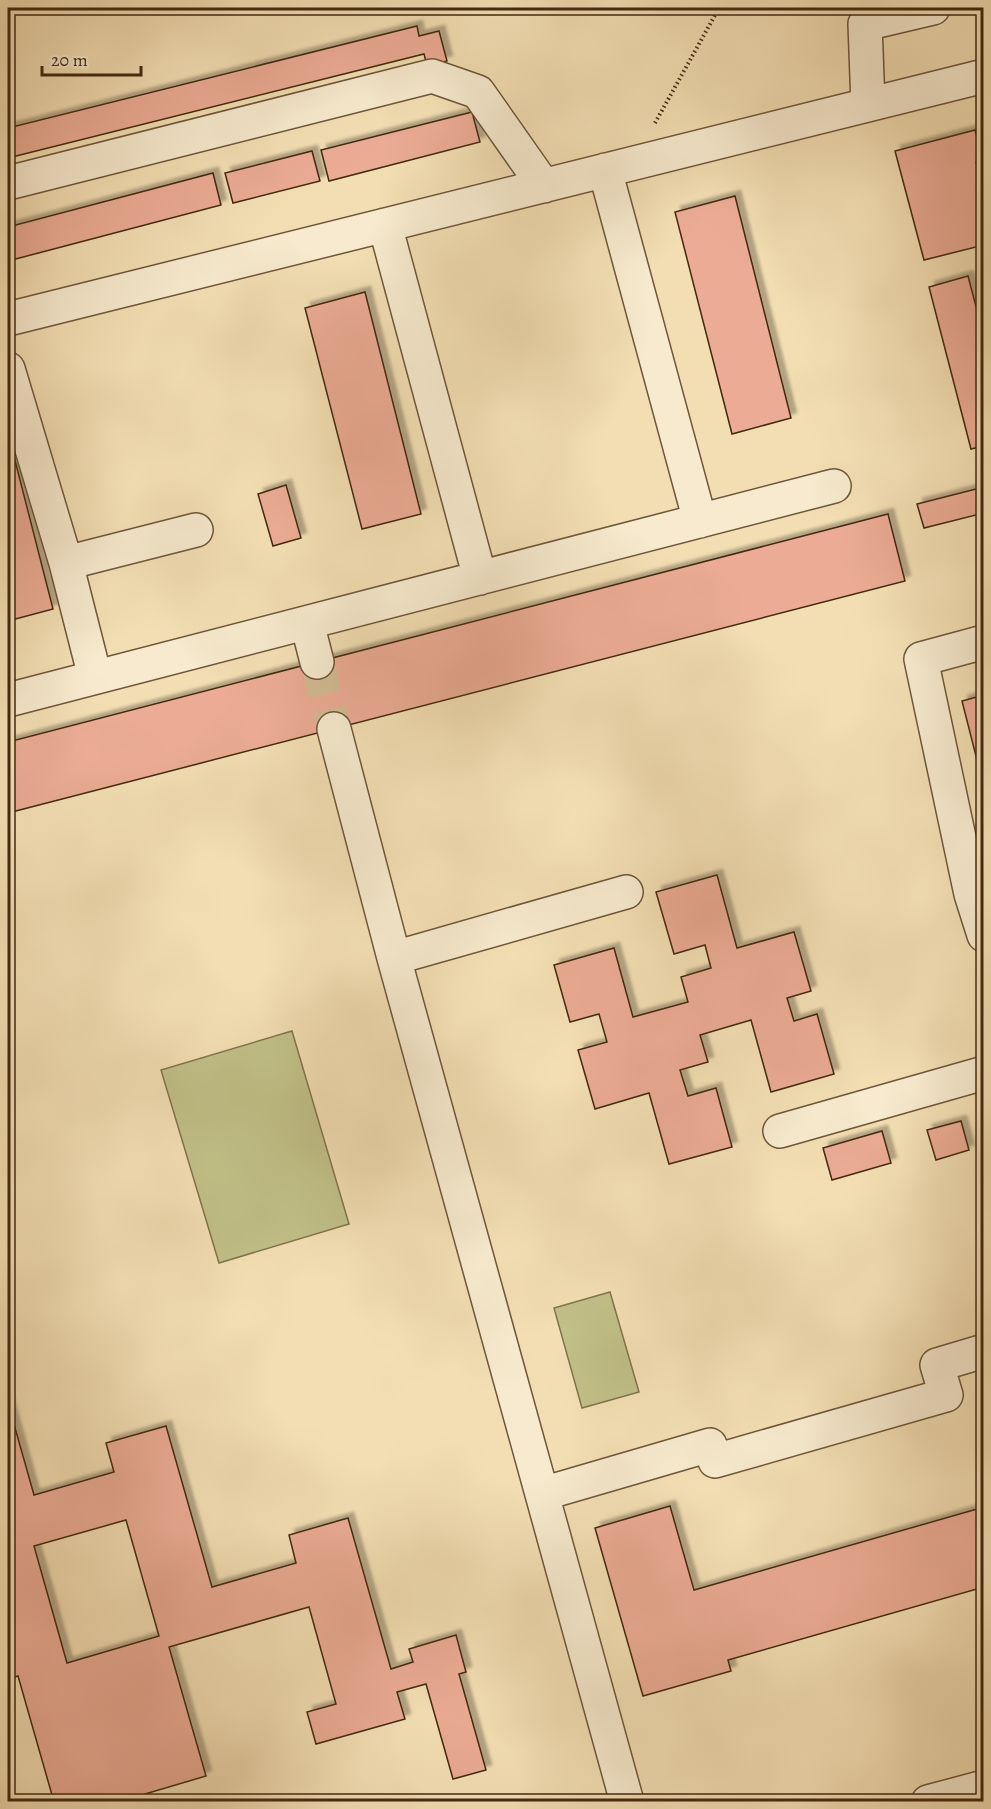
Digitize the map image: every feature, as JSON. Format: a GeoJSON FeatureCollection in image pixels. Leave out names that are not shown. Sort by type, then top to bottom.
{"type":"FeatureCollection","features":[{"type":"Feature","properties":{"kind":"street"},"geometry":{"type":"LineString","coordinates":[[868,105],[865,16],[933,8]]}},
{"type":"Feature","properties":{"kind":"street"},"geometry":{"type":"LineString","coordinates":[[8,183],[432,76],[478,93],[544,186]]}},
{"type":"Feature","properties":{"kind":"street"},"geometry":{"type":"LineString","coordinates":[[8,319],[984,76]]}},
{"type":"Feature","properties":{"kind":"street"},"geometry":{"type":"LineString","coordinates":[[619,167],[700,521]]}},
{"type":"Feature","properties":{"kind":"street"},"geometry":{"type":"LineString","coordinates":[[385,225],[480,578]]}},
{"type":"Feature","properties":{"kind":"street"},"geometry":{"type":"LineString","coordinates":[[8,369],[66,563],[95,677]]}},
{"type":"Feature","properties":{"kind":"street"},"geometry":{"type":"LineString","coordinates":[[8,700],[834,486]]}},
{"type":"Feature","properties":{"kind":"street"},"geometry":{"type":"LineString","coordinates":[[66,563],[196,530]]}},
{"type":"Feature","properties":{"kind":"street"},"geometry":{"type":"LineString","coordinates":[[307,623],[317,662]]}},
{"type":"Feature","properties":{"kind":"street"},"geometry":{"type":"LineString","coordinates":[[984,642],[921,658],[971,894],[984,935]]}},
{"type":"Feature","properties":{"kind":"street"},"geometry":{"type":"LineString","coordinates":[[334,729],[394,958],[627,1802]]}},
{"type":"Feature","properties":{"kind":"street"},"geometry":{"type":"LineString","coordinates":[[394,958],[626,892]]}},
{"type":"Feature","properties":{"kind":"street"},"geometry":{"type":"LineString","coordinates":[[780,1131],[984,1073]]}},
{"type":"Feature","properties":{"kind":"street"},"geometry":{"type":"LineString","coordinates":[[542,1494],[710,1445],[715,1461],[946,1395],[937,1365],[984,1351]]}},
{"type":"Feature","properties":{"kind":"path"},"geometry":{"type":"LineString","coordinates":[[619,167],[719,8]]}},
{"type":"Feature","properties":{"kind":"shaded area"},"geometry":{"type":"Polygon","coordinates":[[[292,1031],[349,1224],[219,1263],[161,1070],[292,1031]]]}},
{"type":"Feature","properties":{"kind":"shaded area"},"geometry":{"type":"Polygon","coordinates":[[[610,1292],[639,1392],[582,1408],[554,1308],[610,1292]]]}},
{"type":"Feature","properties":{"kind":"building"},"geometry":{"type":"Polygon","coordinates":[[[417,26],[419,36],[439,31],[447,61],[427,66],[424,54],[8,158],[8,128],[417,26]]]}},
{"type":"Feature","properties":{"kind":"building"},"geometry":{"type":"Polygon","coordinates":[[[472,112],[480,142],[329,181],[321,150],[472,112]]]}},
{"type":"Feature","properties":{"kind":"building"},"geometry":{"type":"Polygon","coordinates":[[[975,130],[983,161],[976,162],[984,191],[984,245],[924,260],[895,151],[975,130]]]}},
{"type":"Feature","properties":{"kind":"building"},"geometry":{"type":"Polygon","coordinates":[[[312,151],[320,181],[233,203],[225,173],[312,151]]]}},
{"type":"Feature","properties":{"kind":"building"},"geometry":{"type":"Polygon","coordinates":[[[213,173],[221,205],[8,261],[8,227],[213,173]]]}},
{"type":"Feature","properties":{"kind":"building"},"geometry":{"type":"Polygon","coordinates":[[[735,196],[791,418],[732,434],[675,212],[735,196]]]}},
{"type":"Feature","properties":{"kind":"building"},"geometry":{"type":"Polygon","coordinates":[[[968,276],[984,337],[984,446],[971,449],[929,287],[968,276]]]}},
{"type":"Feature","properties":{"kind":"building"},"geometry":{"type":"Polygon","coordinates":[[[365,292],[421,514],[362,529],[305,308],[365,292]]]}},
{"type":"Feature","properties":{"kind":"building"},"geometry":{"type":"Polygon","coordinates":[[[8,433],[53,609],[8,621],[8,433]]]}},
{"type":"Feature","properties":{"kind":"building"},"geometry":{"type":"Polygon","coordinates":[[[286,485],[301,538],[273,546],[258,494],[286,485]]]}},
{"type":"Feature","properties":{"kind":"building"},"geometry":{"type":"Polygon","coordinates":[[[984,487],[984,513],[924,528],[917,504],[984,487]]]}},
{"type":"Feature","properties":{"kind":"building"},"geometry":{"type":"Polygon","coordinates":[[[888,514],[905,581],[8,813],[8,742],[888,514]]]}},
{"type":"Feature","properties":{"kind":"building"},"geometry":{"type":"Polygon","coordinates":[[[984,695],[984,759],[977,760],[962,701],[984,695]]]}},
{"type":"Feature","properties":{"kind":"building"},"geometry":{"type":"Polygon","coordinates":[[[717,875],[737,948],[794,932],[811,991],[787,998],[794,1021],[817,1014],[834,1074],[771,1092],[751,1020],[700,1035],[708,1062],[680,1070],[688,1096],[716,1088],[732,1147],[669,1164],[649,1093],[595,1109],[578,1050],[607,1042],[599,1014],[570,1022],[554,965],[614,948],[633,1017],[688,1002],[681,977],[711,968],[705,945],[674,954],[656,892],[717,875]]]}},
{"type":"Feature","properties":{"kind":"building"},"geometry":{"type":"Polygon","coordinates":[[[961,1121],[969,1150],[936,1160],[927,1130],[961,1121]]]}},
{"type":"Feature","properties":{"kind":"building"},"geometry":{"type":"Polygon","coordinates":[[[882,1131],[891,1163],[832,1180],[823,1148],[882,1131]]]}},
{"type":"Feature","properties":{"kind":"building"},"geometry":{"type":"Polygon","coordinates":[[[8,1403],[34,1495],[114,1472],[106,1443],[166,1426],[212,1587],[296,1563],[289,1535],[348,1518],[391,1669],[413,1662],[409,1649],[456,1635],[466,1672],[459,1674],[486,1770],[453,1779],[426,1684],[397,1692],[405,1719],[316,1744],[307,1712],[336,1704],[309,1607],[169,1647],[206,1776],[118,1802],[54,1802],[18,1676],[8,1679],[8,1403]],[[126,1520],[34,1546],[67,1663],[159,1636],[126,1520]]]}},
{"type":"Feature","properties":{"kind":"building"},"geometry":{"type":"Polygon","coordinates":[[[670,1506],[694,1590],[984,1507],[984,1587],[728,1660],[731,1671],[643,1696],[595,1528],[670,1506]]]}},
{"type":"Feature","properties":{"kind":"tunnel"},"geometry":{"type":"LineString","coordinates":[[317,662],[334,729]]}}]}
